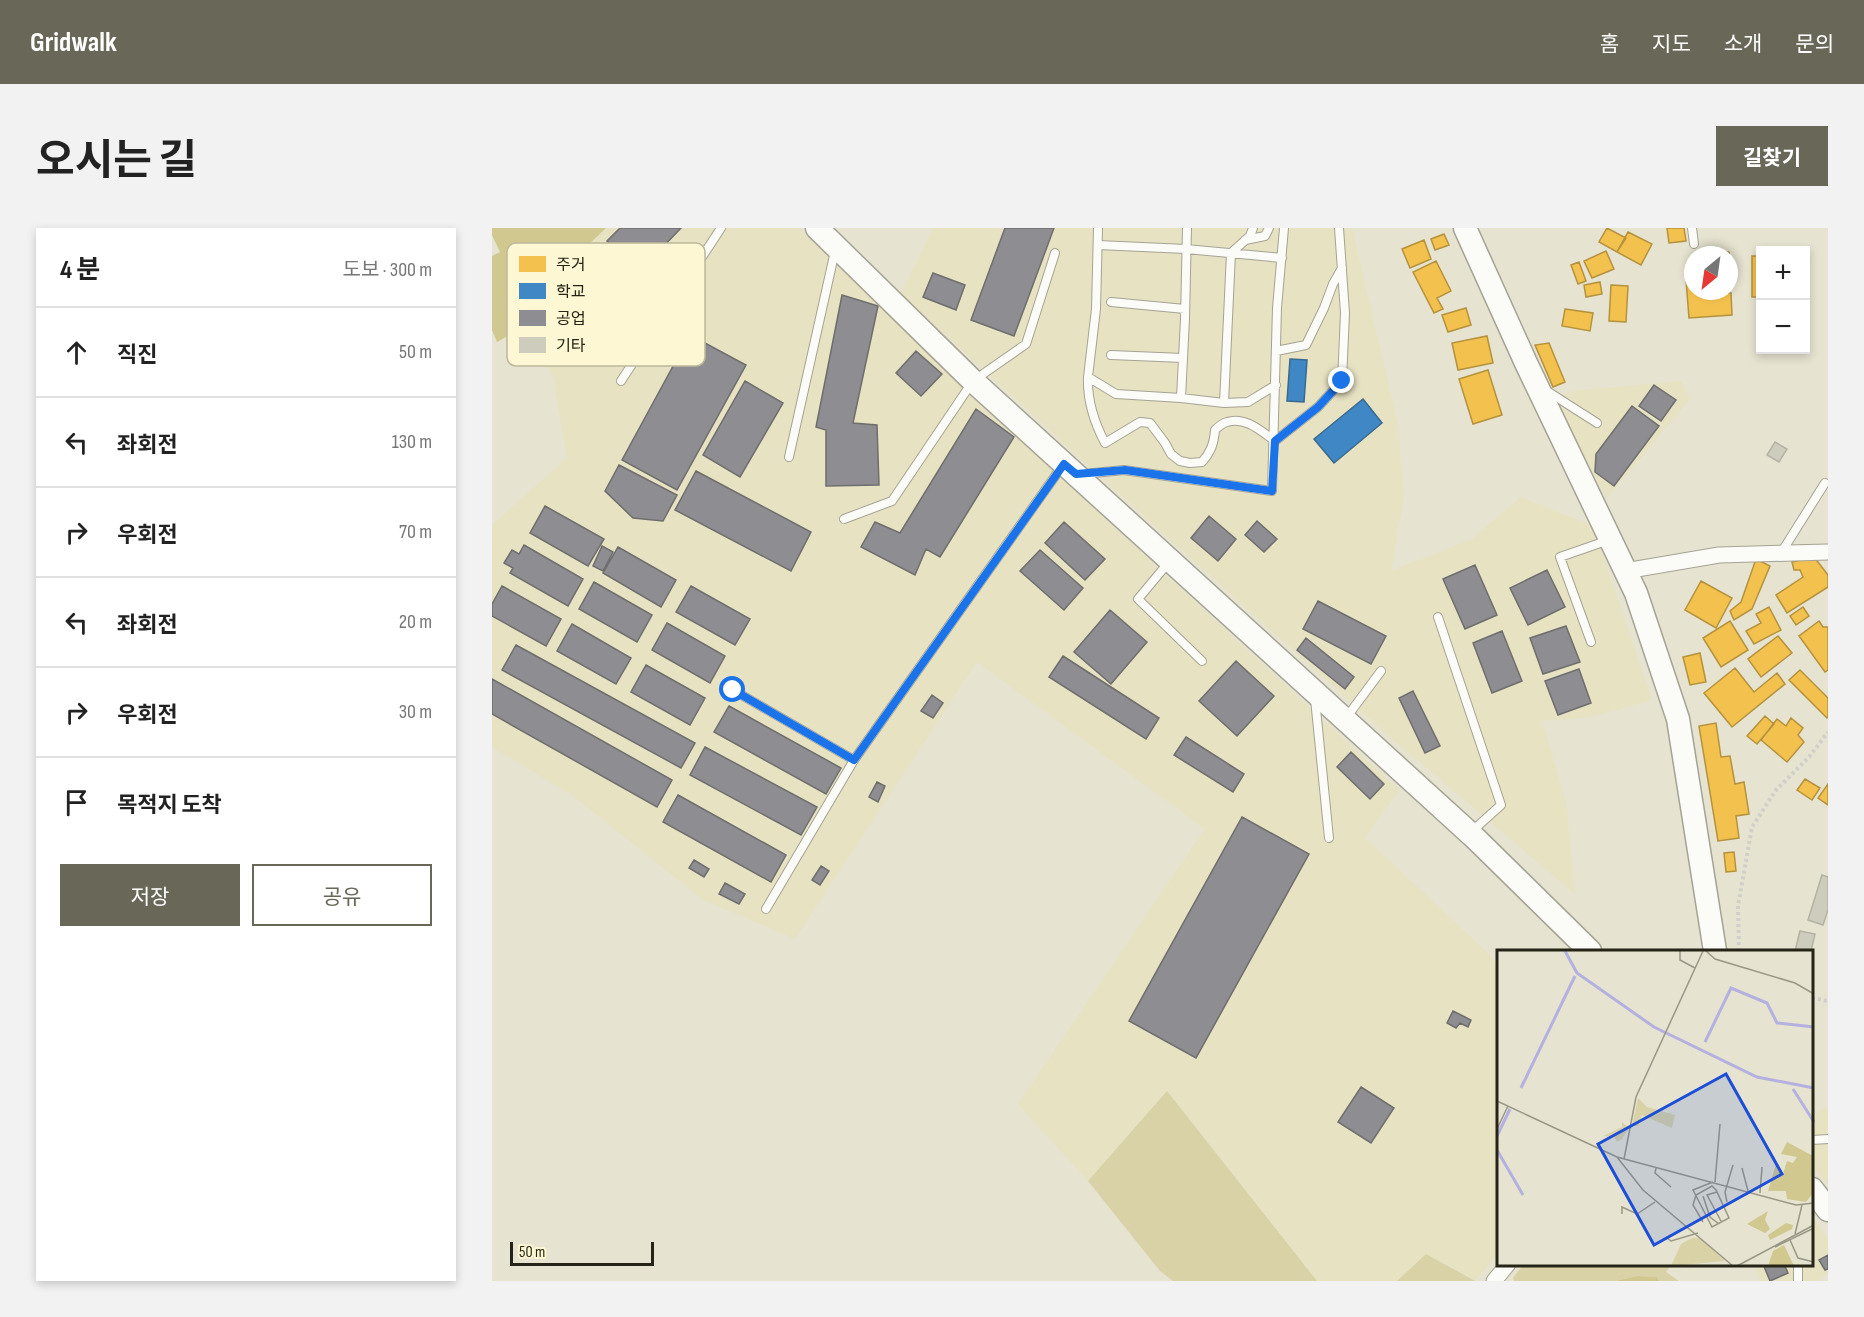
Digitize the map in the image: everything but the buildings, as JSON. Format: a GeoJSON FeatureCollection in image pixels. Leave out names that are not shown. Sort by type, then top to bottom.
{"type":"FeatureCollection","features":[{"type":"Feature","properties":{"kind":"street"},"geometry":{"type":"LineString","coordinates":[[816,228],[973,381],[1470,833],[1589,950]]}},
{"type":"Feature","properties":{"kind":"street"},"geometry":{"type":"LineString","coordinates":[[1465,228],[1636,593],[1678,718],[1715,950]]}},
{"type":"Feature","properties":{"kind":"street"},"geometry":{"type":"LineString","coordinates":[[1625,570],[1719,555],[1828,552]]}},
{"type":"Feature","properties":{"kind":"street"},"geometry":{"type":"LineString","coordinates":[[1813,1190],[1828,1210]]}},
{"type":"Feature","properties":{"kind":"street"},"geometry":{"type":"LineString","coordinates":[[1494,1281],[1506,1266]]}},
{"type":"Feature","properties":{"kind":"lane"},"geometry":{"type":"LineString","coordinates":[[705,252],[721,228]]}},
{"type":"Feature","properties":{"kind":"lane"},"geometry":{"type":"LineString","coordinates":[[1098,228],[1096,309],[1088,377],[1090,409],[1106,443],[1140,422],[1150,423],[1171,454],[1180,461],[1190,463],[1202,462],[1210,454],[1215,430],[1226,422],[1242,421],[1275,441]]}},
{"type":"Feature","properties":{"kind":"lane"},"geometry":{"type":"LineString","coordinates":[[1181,398],[1187,228]]}},
{"type":"Feature","properties":{"kind":"lane"},"geometry":{"type":"LineString","coordinates":[[1224,404],[1231,253],[1250,236],[1253,228]]}},
{"type":"Feature","properties":{"kind":"lane"},"geometry":{"type":"LineString","coordinates":[[1245,240],[1265,236],[1269,228]]}},
{"type":"Feature","properties":{"kind":"lane"},"geometry":{"type":"LineString","coordinates":[[766,909],[854,760],[1070,469],[1125,470],[1272,491],[1277,308],[1284,228]]}},
{"type":"Feature","properties":{"kind":"lane"},"geometry":{"type":"LineString","coordinates":[[1275,441],[1318,407],[1342,381],[1345,313],[1339,228]]}},
{"type":"Feature","properties":{"kind":"lane"},"geometry":{"type":"LineString","coordinates":[[1692,228],[1694,243]]}},
{"type":"Feature","properties":{"kind":"lane"},"geometry":{"type":"LineString","coordinates":[[1098,245],[1186,249],[1282,258]]}},
{"type":"Feature","properties":{"kind":"lane"},"geometry":{"type":"LineString","coordinates":[[789,457],[836,247]]}},
{"type":"Feature","properties":{"kind":"lane"},"geometry":{"type":"LineString","coordinates":[[844,519],[892,501],[973,381],[1026,344],[1055,253]]}},
{"type":"Feature","properties":{"kind":"lane"},"geometry":{"type":"LineString","coordinates":[[1276,351],[1306,345],[1342,268]]}},
{"type":"Feature","properties":{"kind":"lane"},"geometry":{"type":"LineString","coordinates":[[1111,302],[1185,309]]}},
{"type":"Feature","properties":{"kind":"lane"},"geometry":{"type":"LineString","coordinates":[[1111,355],[1183,358]]}},
{"type":"Feature","properties":{"kind":"lane"},"geometry":{"type":"LineString","coordinates":[[621,381],[631,366]]}},
{"type":"Feature","properties":{"kind":"lane"},"geometry":{"type":"LineString","coordinates":[[1088,377],[1116,394],[1181,398],[1224,404],[1248,402],[1276,385]]}},
{"type":"Feature","properties":{"kind":"lane"},"geometry":{"type":"LineString","coordinates":[[1536,383],[1597,423]]}},
{"type":"Feature","properties":{"kind":"lane"},"geometry":{"type":"LineString","coordinates":[[1781,553],[1825,483]]}},
{"type":"Feature","properties":{"kind":"lane"},"geometry":{"type":"LineString","coordinates":[[1591,642],[1560,557],[1610,539]]}},
{"type":"Feature","properties":{"kind":"lane"},"geometry":{"type":"LineString","coordinates":[[1170,561],[1138,599],[1202,661]]}},
{"type":"Feature","properties":{"kind":"lane"},"geometry":{"type":"LineString","coordinates":[[1438,617],[1501,805],[1470,833]]}},
{"type":"Feature","properties":{"kind":"lane"},"geometry":{"type":"LineString","coordinates":[[1345,720],[1381,671]]}},
{"type":"Feature","properties":{"kind":"lane"},"geometry":{"type":"LineString","coordinates":[[733,690],[854,760]]}},
{"type":"Feature","properties":{"kind":"lane"},"geometry":{"type":"LineString","coordinates":[[1314,692],[1329,838]]}},
{"type":"Feature","properties":{"kind":"lane"},"geometry":{"type":"LineString","coordinates":[[1813,1140],[1828,1138]]}},
{"type":"Feature","properties":{"kind":"path"},"geometry":{"type":"LineString","coordinates":[[1739,950],[1738,906],[1752,827],[1776,790],[1809,757],[1828,732]]}},
{"type":"Feature","properties":{"kind":"path"},"geometry":{"type":"LineString","coordinates":[[1813,998],[1828,1001]]}},
{"type":"Feature","properties":{"kind":"shaded area"},"geometry":{"type":"Polygon","coordinates":[[[492,228],[606,228],[590,243],[507,243],[507,336],[497,342],[492,330],[492,256],[500,252],[492,235],[492,228]]]}},
{"type":"Feature","properties":{"kind":"shaded area"},"geometry":{"type":"Polygon","coordinates":[[[606,228],[798,228],[1066,483],[1399,790],[1365,838],[1488,953],[1497,966],[1497,1255],[1475,1281],[1426,1254],[1397,1281],[1317,1281],[1167,1091],[1088,1181],[1018,1104],[1205,829],[977,662],[795,939],[702,899],[572,795],[492,747],[492,525],[567,458],[553,377],[547,366],[705,366],[705,243],[590,243],[606,228]]]}},
{"type":"Feature","properties":{"kind":"shaded area"},"geometry":{"type":"Polygon","coordinates":[[[933,228],[1352,228],[1398,425],[1404,496],[1391,571],[1472,539],[1521,497],[1593,526],[1652,700],[1591,717],[1542,721],[1566,802],[1575,894],[1375,724],[901,294],[933,228]]]}},
{"type":"Feature","properties":{"kind":"shaded area"},"geometry":{"type":"Polygon","coordinates":[[[1681,381],[1690,399],[1607,498],[1549,397],[1581,390],[1681,381]]]}},
{"type":"Feature","properties":{"kind":"shaded area"},"geometry":{"type":"Polygon","coordinates":[[[1167,1091],[1317,1281],[1173,1281],[1160,1271],[1088,1181],[1167,1091]]]}},
{"type":"Feature","properties":{"kind":"shaded area"},"geometry":{"type":"Polygon","coordinates":[[[1828,1107],[1828,1185],[1813,1166],[1813,1114],[1828,1107]]]}},
{"type":"Feature","properties":{"kind":"shaded area"},"geometry":{"type":"Polygon","coordinates":[[[1813,1219],[1828,1238],[1828,1273],[1816,1281],[1760,1281],[1754,1266],[1813,1266],[1813,1219]]]}},
{"type":"Feature","properties":{"kind":"shaded area"},"geometry":{"type":"Polygon","coordinates":[[[1426,1254],[1475,1281],[1397,1281],[1426,1254]]]}},
{"type":"Feature","properties":{"kind":"shaded area"},"geometry":{"type":"Polygon","coordinates":[[[1522,1266],[1670,1266],[1666,1272],[1679,1281],[1659,1281],[1657,1277],[1637,1276],[1615,1281],[1514,1281],[1513,1278],[1522,1266]]]}},
{"type":"Feature","properties":{"kind":"shaded area"},"geometry":{"type":"Polygon","coordinates":[[[1637,1276],[1657,1277],[1659,1281],[1615,1281],[1637,1276]]]}},
{"type":"Feature","properties":{"kind":"route"},"geometry":{"type":"LineString","coordinates":[[733,690],[854,760],[1064,464],[1076,474],[1125,470],[1272,491],[1275,441],[1318,407],[1342,381]]}}]}
